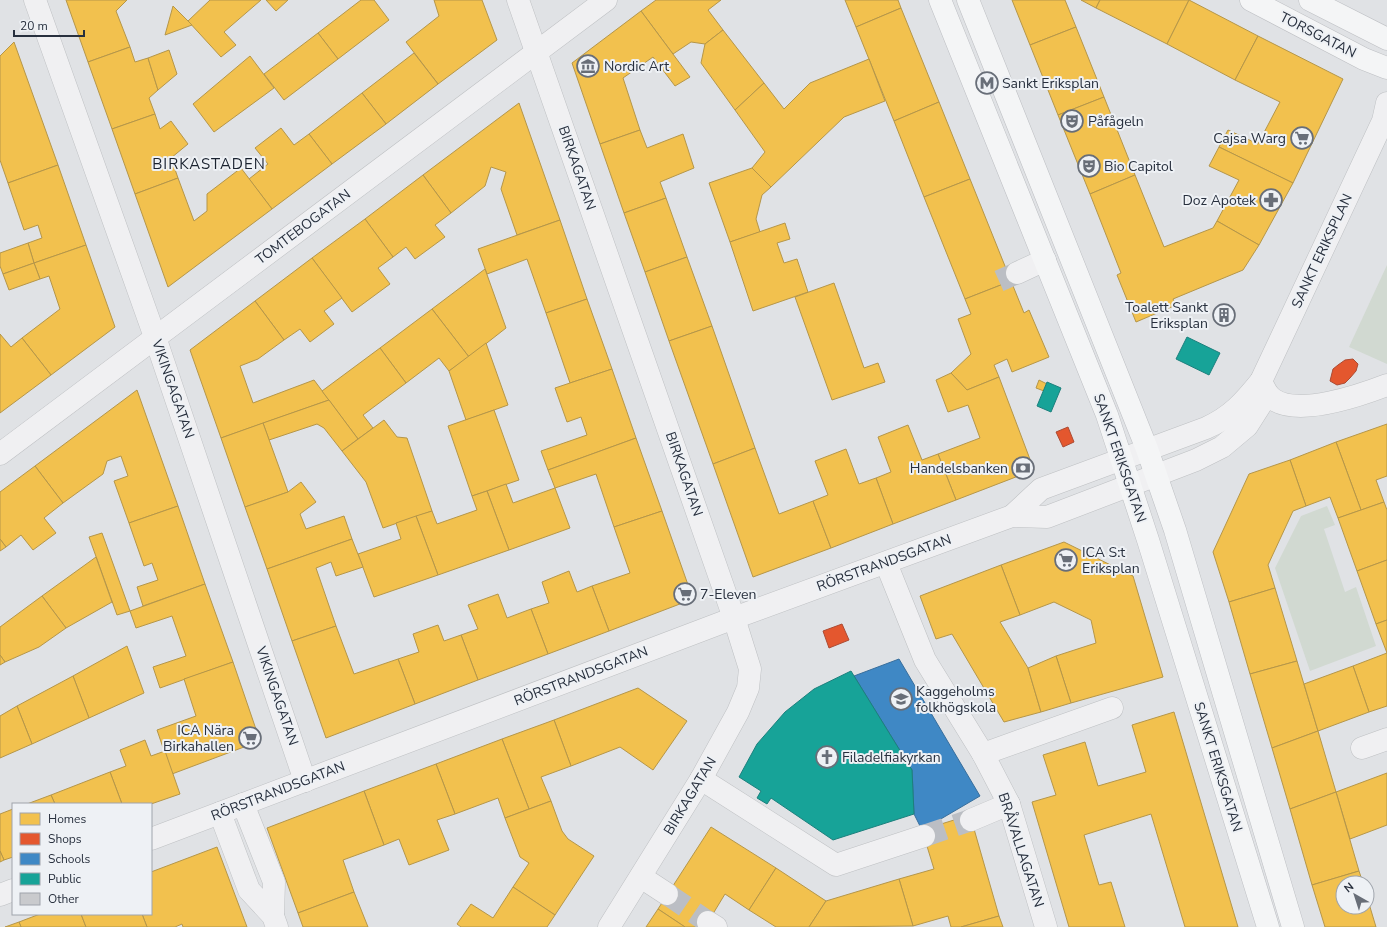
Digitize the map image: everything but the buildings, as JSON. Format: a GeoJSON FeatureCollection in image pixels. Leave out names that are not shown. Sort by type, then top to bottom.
{"type":"FeatureCollection","features":[{"type":"Feature","properties":{"kind":"main road","name":"SANKT ERIKSGATAN"},"geometry":{"type":"LineString","coordinates":[[940,0],[1107,415],[1268,927]]}},
{"type":"Feature","properties":{"kind":"main road","name":"SANKT ERIKSGATAN"},"geometry":{"type":"LineString","coordinates":[[968,0],[1147,449],[1174,530],[1293,927]]}},
{"type":"Feature","properties":{"kind":"main road","name":"TORSGATAN"},"geometry":{"type":"LineString","coordinates":[[1251,0],[1364,59],[1387,68]]}},
{"type":"Feature","properties":{"kind":"main road","name":"TORSGATAN"},"geometry":{"type":"LineString","coordinates":[[1310,0],[1387,39]]}},
{"type":"Feature","properties":{"kind":"street","name":"BIRKAGATAN"},"geometry":{"type":"LineString","coordinates":[[518,0],[719,574],[750,669],[748,688],[738,712],[701,779],[609,927]]}},
{"type":"Feature","properties":{"kind":"street","name":"TOMTEBOGATAN"},"geometry":{"type":"LineString","coordinates":[[0,454],[606,0]]}},
{"type":"Feature","properties":{"kind":"street","name":"VIKINGAGATAN"},"geometry":{"type":"LineString","coordinates":[[41,4],[305,781]]}},
{"type":"Feature","properties":{"kind":"street","name":"SANKT ERIKSPLAN"},"geometry":{"type":"LineString","coordinates":[[1122,459],[1218,422],[1240,406],[1261,381],[1386,114]]}},
{"type":"Feature","properties":{"kind":"street"},"geometry":{"type":"LineString","coordinates":[[1017,273],[1045,260]]}},
{"type":"Feature","properties":{"kind":"street"},"geometry":{"type":"LineString","coordinates":[[1261,381],[1266,392],[1273,400],[1300,406],[1324,404],[1355,397],[1387,385]]}},
{"type":"Feature","properties":{"kind":"street","name":"SANKT ERIKSPLAN"},"geometry":{"type":"LineString","coordinates":[[1130,485],[1196,460],[1222,447],[1247,426],[1261,404],[1261,381]]}},
{"type":"Feature","properties":{"kind":"street","name":"RÖRSTRANDSGATAN"},"geometry":{"type":"LineString","coordinates":[[152,839],[734,618],[1012,516],[1041,490],[1122,459]]}},
{"type":"Feature","properties":{"kind":"street","name":"RÖRSTRANDSGATAN"},"geometry":{"type":"LineString","coordinates":[[1012,516],[1047,517],[1130,485]]}},
{"type":"Feature","properties":{"kind":"street","name":"BRÅVALLAGATAN"},"geometry":{"type":"LineString","coordinates":[[886,563],[925,660],[983,754],[1009,804],[1046,927]]}},
{"type":"Feature","properties":{"kind":"street"},"geometry":{"type":"LineString","coordinates":[[983,754],[1112,708]]}},
{"type":"Feature","properties":{"kind":"street"},"geometry":{"type":"LineString","coordinates":[[1362,748],[1387,739]]}},
{"type":"Feature","properties":{"kind":"street"},"geometry":{"type":"LineString","coordinates":[[701,779],[836,865],[924,836]]}},
{"type":"Feature","properties":{"kind":"street"},"geometry":{"type":"LineString","coordinates":[[243,804],[274,882],[275,922]]}},
{"type":"Feature","properties":{"kind":"street"},"geometry":{"type":"LineString","coordinates":[[971,820],[1009,804]]}},
{"type":"Feature","properties":{"kind":"street"},"geometry":{"type":"LineString","coordinates":[[220,813],[249,890],[275,922]]}},
{"type":"Feature","properties":{"kind":"street"},"geometry":{"type":"LineString","coordinates":[[641,877],[668,894]]}},
{"type":"Feature","properties":{"kind":"street"},"geometry":{"type":"LineString","coordinates":[[0,895],[12,890]]}},
{"type":"Feature","properties":{"kind":"shaded area"},"geometry":{"type":"Polygon","coordinates":[[[1387,265],[1387,364],[1349,347],[1387,265]]]}},
{"type":"Feature","properties":{"kind":"shaded area"},"geometry":{"type":"Polygon","coordinates":[[[1327,506],[1335,525],[1324,529],[1345,592],[1356,587],[1376,646],[1310,671],[1275,568],[1301,516],[1327,506]]]}},
{"type":"Feature","properties":{"kind":"tunnel"},"geometry":{"type":"LineString","coordinates":[[999,281],[1017,273]]}},
{"type":"Feature","properties":{"kind":"tunnel"},"geometry":{"type":"LineString","coordinates":[[924,836],[971,820]]}},
{"type":"Feature","properties":{"kind":"tunnel"},"geometry":{"type":"LineString","coordinates":[[667,894],[708,922]]}},
{"type":"Feature","properties":{"kind":"place","name":"Nordic Art"},"geometry":{"type":"Point","coordinates":[588,66]}},
{"type":"Feature","properties":{"kind":"place","name":"Sankt Eriksplan"},"geometry":{"type":"Point","coordinates":[987,83]}},
{"type":"Feature","properties":{"kind":"place","name":"Påfågeln"},"geometry":{"type":"Point","coordinates":[1072,121]}},
{"type":"Feature","properties":{"kind":"place","name":"Cajsa Warg"},"geometry":{"type":"Point","coordinates":[1302,138]}},
{"type":"Feature","properties":{"kind":"place","name":"Bio Capitol"},"geometry":{"type":"Point","coordinates":[1089,166]}},
{"type":"Feature","properties":{"kind":"place","name":"Doz Apotek"},"geometry":{"type":"Point","coordinates":[1271,200]}},
{"type":"Feature","properties":{"kind":"place","name":"Toalett Sankt Eriksplan"},"geometry":{"type":"Point","coordinates":[1224,315]}},
{"type":"Feature","properties":{"kind":"place","name":"Handelsbanken"},"geometry":{"type":"Point","coordinates":[1023,468]}},
{"type":"Feature","properties":{"kind":"place","name":"ICA S:t Eriksplan"},"geometry":{"type":"Point","coordinates":[1066,560]}},
{"type":"Feature","properties":{"kind":"place","name":"7-Eleven"},"geometry":{"type":"Point","coordinates":[685,594]}},
{"type":"Feature","properties":{"kind":"place","name":"Kaggeholms folkhögskola"},"geometry":{"type":"Point","coordinates":[901,699]}},
{"type":"Feature","properties":{"kind":"place","name":"ICA Nära Birkahallen"},"geometry":{"type":"Point","coordinates":[250,738]}},
{"type":"Feature","properties":{"kind":"place","name":"Filadelfiakyrkan"},"geometry":{"type":"Point","coordinates":[827,757]}},
{"type":"Feature","properties":{"kind":"district","name":"BIRKASTADEN"},"geometry":{"type":"Point","coordinates":[209,164]}}]}
